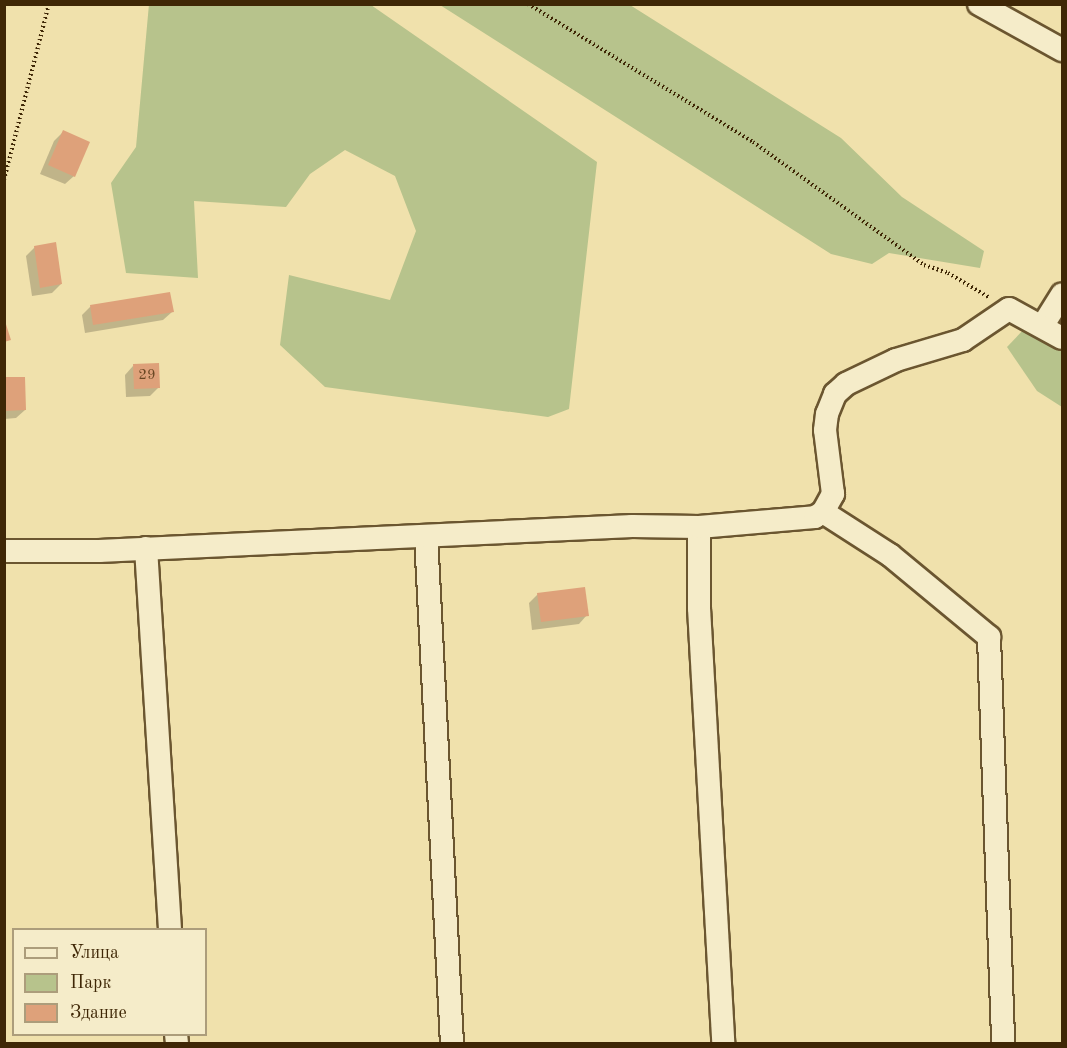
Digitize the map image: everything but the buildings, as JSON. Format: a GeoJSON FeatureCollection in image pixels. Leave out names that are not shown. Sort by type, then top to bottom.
{"type":"FeatureCollection","features":[{"type":"Feature","properties":{"kind":"street"},"geometry":{"type":"LineString","coordinates":[[980,4],[1062,50]]}},
{"type":"Feature","properties":{"kind":"street"},"geometry":{"type":"LineString","coordinates":[[1043,325],[1062,294]]}},
{"type":"Feature","properties":{"kind":"street"},"geometry":{"type":"LineString","coordinates":[[4,551],[146,548],[699,527],[815,517],[823,512],[833,494],[825,430],[835,394],[846,384],[896,360],[963,340],[1009,309],[1043,325],[1062,338]]}},
{"type":"Feature","properties":{"kind":"street"},"geometry":{"type":"LineString","coordinates":[[823,512],[890,555],[989,637],[1003,1044]]}},
{"type":"Feature","properties":{"kind":"street"},"geometry":{"type":"LineString","coordinates":[[699,527],[699,608],[723,1044]]}},
{"type":"Feature","properties":{"kind":"street"},"geometry":{"type":"LineString","coordinates":[[426,536],[452,1044]]}},
{"type":"Feature","properties":{"kind":"street"},"geometry":{"type":"LineString","coordinates":[[146,548],[170,928]]}},
{"type":"Feature","properties":{"kind":"path"},"geometry":{"type":"LineString","coordinates":[[4,180],[49,4]]}},
{"type":"Feature","properties":{"kind":"path"},"geometry":{"type":"LineString","coordinates":[[528,4],[753,142],[924,265],[948,273],[1009,309]]}},
{"type":"Feature","properties":{"kind":"green space"},"geometry":{"type":"Polygon","coordinates":[[[149,4],[371,5],[597,162],[569,409],[548,417],[325,387],[280,345],[289,275],[390,300],[416,231],[395,176],[345,150],[310,174],[286,207],[194,201],[198,278],[126,273],[111,183],[136,147],[149,4]]]}},
{"type":"Feature","properties":{"kind":"green space"},"geometry":{"type":"Polygon","coordinates":[[[440,5],[630,5],[841,138],[902,197],[984,251],[980,268],[889,253],[872,264],[831,254],[440,5]]]}},
{"type":"Feature","properties":{"kind":"green space"},"geometry":{"type":"Polygon","coordinates":[[[1062,327],[1062,407],[1037,391],[1007,347],[1025,328],[1062,327]]]}}]}
